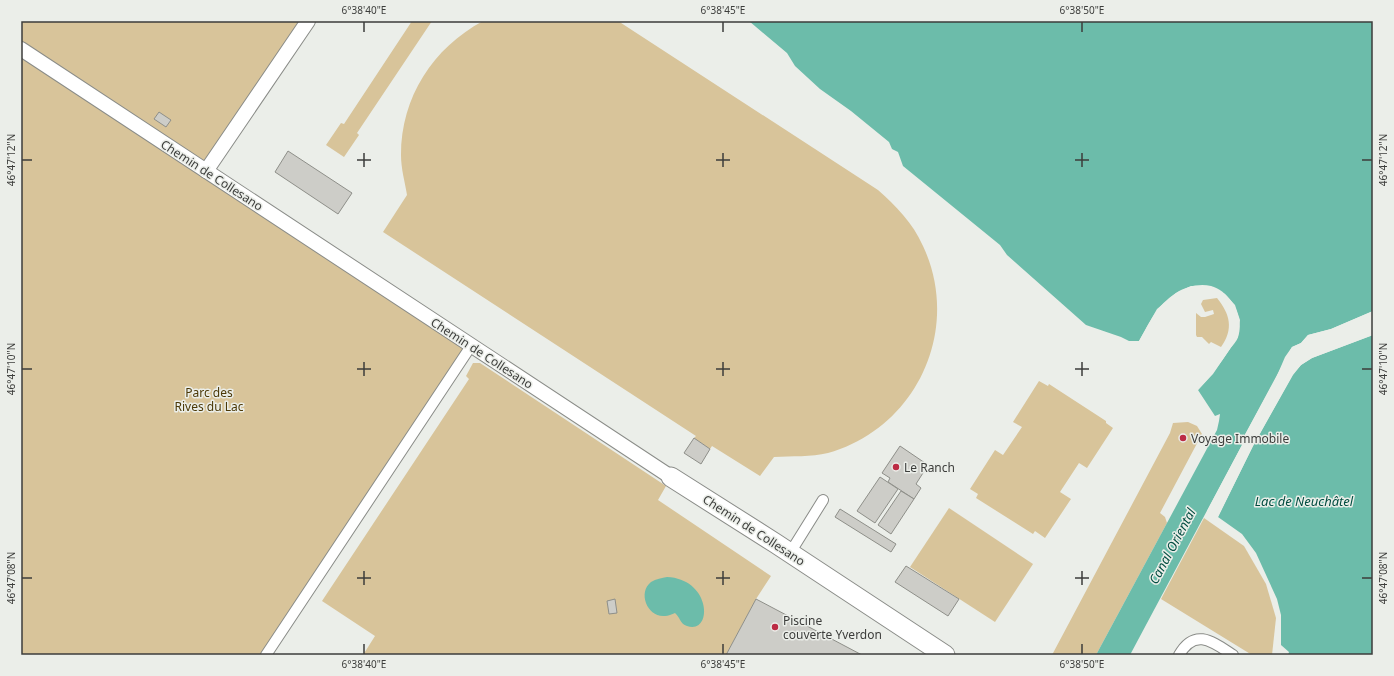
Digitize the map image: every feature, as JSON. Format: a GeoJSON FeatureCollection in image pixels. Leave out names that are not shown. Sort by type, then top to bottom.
{"type":"FeatureCollection","features":[{"type":"Feature","properties":{"kind":"street"},"geometry":{"type":"LineString","coordinates":[[206,171],[308,21]]}},
{"type":"Feature","properties":{"kind":"street","name":"Chemin de Collesano"},"geometry":{"type":"LineString","coordinates":[[21,49],[471,346],[945,655]]}},
{"type":"Feature","properties":{"kind":"lane"},"geometry":{"type":"LineString","coordinates":[[266,655],[471,346]]}},
{"type":"Feature","properties":{"kind":"lane"},"geometry":{"type":"LineString","coordinates":[[790,553],[823,500]]}},
{"type":"Feature","properties":{"kind":"lane"},"geometry":{"type":"LineString","coordinates":[[1180,655],[1184,647],[1193,640],[1202,639],[1216,642],[1233,655]]}},
{"type":"Feature","properties":{"kind":"green space","name":"Parc des Rives du Lac"},"geometry":{"type":"Polygon","coordinates":[[[21,21],[308,21],[206,171],[471,346],[266,655],[21,655],[21,21]]]}},
{"type":"Feature","properties":{"kind":"green space"},"geometry":{"type":"Polygon","coordinates":[[[412,21],[432,21],[357,133],[359,135],[344,157],[326,145],[341,123],[344,124],[412,21]]]}},
{"type":"Feature","properties":{"kind":"green space"},"geometry":{"type":"Polygon","coordinates":[[[483,21],[618,21],[878,190],[891,202],[904,215],[923,246],[934,278],[937,310],[934,341],[924,371],[907,398],[886,422],[859,440],[828,453],[808,456],[774,457],[760,476],[712,446],[710,449],[694,438],[696,436],[383,232],[407,195],[402,170],[402,134],[407,113],[414,94],[423,76],[449,45],[465,32],[483,21]]]}},
{"type":"Feature","properties":{"kind":"green space"},"geometry":{"type":"Polygon","coordinates":[[[1217,298],[1225,310],[1229,322],[1228,334],[1221,347],[1211,342],[1209,344],[1202,337],[1197,337],[1196,335],[1196,313],[1201,317],[1214,314],[1213,310],[1205,312],[1201,304],[1203,300],[1217,298]]]}},
{"type":"Feature","properties":{"kind":"green space"},"geometry":{"type":"Polygon","coordinates":[[[473,363],[480,363],[666,486],[658,500],[771,576],[756,599],[726,655],[363,655],[375,636],[322,601],[469,379],[466,376],[473,363]]]}},
{"type":"Feature","properties":{"kind":"green space"},"geometry":{"type":"Polygon","coordinates":[[[1039,381],[1048,386],[1049,384],[1106,421],[1106,423],[1113,428],[1087,468],[1079,463],[1060,492],[1071,499],[1045,538],[1035,531],[1033,534],[976,498],[978,494],[970,489],[995,450],[1003,455],[1022,427],[1013,422],[1039,381]]]}},
{"type":"Feature","properties":{"kind":"green space"},"geometry":{"type":"Polygon","coordinates":[[[1188,422],[1197,426],[1202,434],[1160,513],[1165,517],[1167,523],[1096,655],[1052,655],[1170,433],[1173,423],[1188,422]]]}},
{"type":"Feature","properties":{"kind":"green space"},"geometry":{"type":"Polygon","coordinates":[[[949,508],[1033,564],[995,622],[910,567],[949,508]]]}},
{"type":"Feature","properties":{"kind":"green space"},"geometry":{"type":"Polygon","coordinates":[[[1204,518],[1244,546],[1266,584],[1276,618],[1272,655],[1252,655],[1161,599],[1204,518]]]}},
{"type":"Feature","properties":{"kind":"water","name":"Canal Oriental"},"geometry":{"type":"Polygon","coordinates":[[[749,21],[1373,21],[1373,311],[1331,329],[1308,335],[1301,343],[1292,347],[1241,442],[1242,445],[1130,655],[1096,655],[1217,430],[1220,414],[1215,416],[1198,390],[1236,342],[1240,329],[1238,313],[1230,299],[1224,293],[1211,286],[1197,285],[1188,287],[1163,303],[1154,315],[1139,341],[1129,341],[1086,325],[1007,255],[1000,245],[903,166],[898,152],[892,149],[889,142],[851,111],[820,89],[795,66],[787,53],[749,21]]]}},
{"type":"Feature","properties":{"kind":"water","name":"Lac de Neuchâtel"},"geometry":{"type":"Polygon","coordinates":[[[1373,335],[1373,655],[1288,655],[1289,652],[1281,645],[1281,615],[1277,599],[1256,553],[1242,534],[1218,517],[1253,446],[1293,375],[1301,365],[1312,358],[1373,335]]]}},
{"type":"Feature","properties":{"kind":"water"},"geometry":{"type":"Polygon","coordinates":[[[667,577],[682,580],[693,587],[700,596],[704,606],[704,615],[701,622],[695,627],[685,625],[675,613],[666,616],[659,616],[649,609],[646,604],[645,592],[647,587],[653,581],[667,577]]]}},
{"type":"Feature","properties":{"kind":"pier"},"geometry":{"type":"Polygon","coordinates":[[[1191,286],[1210,286],[1225,294],[1235,305],[1240,320],[1238,337],[1213,374],[1198,390],[1197,389],[1211,373],[1237,336],[1238,320],[1233,306],[1224,295],[1210,288],[1192,288],[1177,295],[1159,310],[1140,343],[1139,341],[1157,309],[1176,293],[1191,286]]]}},
{"type":"Feature","properties":{"kind":"pier"},"geometry":{"type":"Polygon","coordinates":[[[1373,311],[1373,313],[1332,331],[1309,337],[1302,345],[1294,349],[1287,358],[1278,379],[1243,442],[1244,446],[1209,512],[1207,511],[1242,445],[1241,442],[1276,378],[1285,357],[1292,347],[1301,343],[1308,335],[1331,329],[1373,311]]]}},
{"type":"Feature","properties":{"kind":"pier"},"geometry":{"type":"Polygon","coordinates":[[[1373,333],[1373,335],[1312,358],[1301,365],[1293,374],[1253,446],[1218,517],[1216,516],[1251,445],[1291,373],[1311,356],[1373,333]]]}},
{"type":"Feature","properties":{"kind":"building"},"geometry":{"type":"Polygon","coordinates":[[[159,112],[171,120],[166,127],[154,119],[159,112]]]}},
{"type":"Feature","properties":{"kind":"building"},"geometry":{"type":"Polygon","coordinates":[[[288,151],[352,193],[338,214],[275,172],[288,151]]]}},
{"type":"Feature","properties":{"kind":"building"},"geometry":{"type":"Polygon","coordinates":[[[694,438],[710,449],[701,464],[684,453],[694,438]]]}},
{"type":"Feature","properties":{"kind":"building"},"geometry":{"type":"Polygon","coordinates":[[[900,446],[928,465],[916,484],[921,488],[914,499],[888,482],[890,478],[882,473],[900,446]]]}},
{"type":"Feature","properties":{"kind":"building"},"geometry":{"type":"Polygon","coordinates":[[[880,477],[898,489],[875,523],[857,511],[880,477]]]}},
{"type":"Feature","properties":{"kind":"building"},"geometry":{"type":"Polygon","coordinates":[[[901,491],[914,499],[891,534],[878,525],[901,491]]]}},
{"type":"Feature","properties":{"kind":"building"},"geometry":{"type":"Polygon","coordinates":[[[840,509],[896,544],[891,552],[835,517],[840,509]]]}},
{"type":"Feature","properties":{"kind":"building"},"geometry":{"type":"Polygon","coordinates":[[[906,566],[959,599],[948,616],[895,582],[906,566]]]}},
{"type":"Feature","properties":{"kind":"building"},"geometry":{"type":"Polygon","coordinates":[[[615,599],[617,613],[609,614],[607,601],[615,599]]]}},
{"type":"Feature","properties":{"kind":"building","name":"Piscine couverte Yverdon"},"geometry":{"type":"Polygon","coordinates":[[[756,599],[862,655],[726,655],[756,599]]]}},
{"type":"Feature","properties":{"kind":"place","name":"Voyage Immobile"},"geometry":{"type":"Point","coordinates":[1183,438]}},
{"type":"Feature","properties":{"kind":"place","name":"Le Ranch"},"geometry":{"type":"Point","coordinates":[896,467]}},
{"type":"Feature","properties":{"kind":"place","name":"Piscine couverte Yverdon"},"geometry":{"type":"Point","coordinates":[775,627]}}]}
